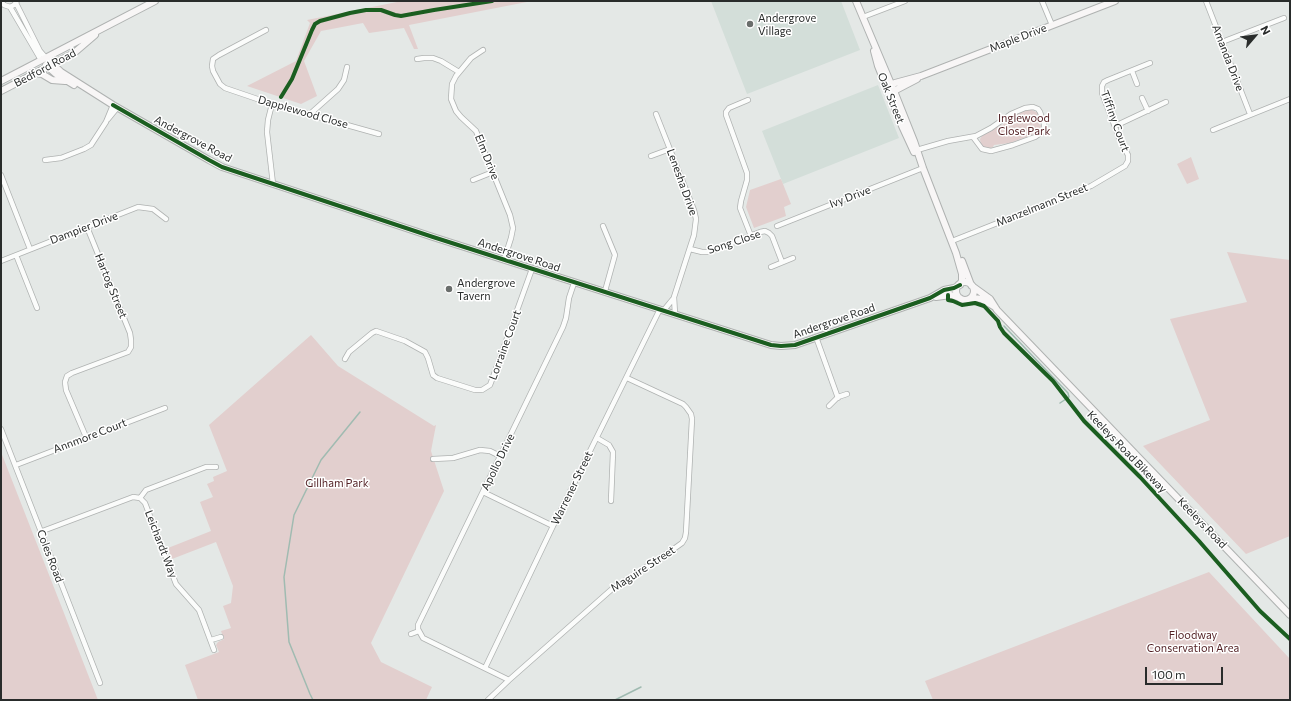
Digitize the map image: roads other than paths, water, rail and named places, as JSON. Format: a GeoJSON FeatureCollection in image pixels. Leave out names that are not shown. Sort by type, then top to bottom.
{"type":"FeatureCollection","features":[{"type":"Feature","properties":{"kind":"street","name":"Bedford Road"},"geometry":{"type":"LineString","coordinates":[[1,81],[155,1]]}},
{"type":"Feature","properties":{"kind":"street","name":"Oak Street"},"geometry":{"type":"LineString","coordinates":[[856,1],[952,241],[962,276],[960,284]]}},
{"type":"Feature","properties":{"kind":"street"},"geometry":{"type":"LineString","coordinates":[[863,17],[905,1]]}},
{"type":"Feature","properties":{"kind":"street"},"geometry":{"type":"LineString","coordinates":[[1042,1],[1052,25]]}},
{"type":"Feature","properties":{"kind":"street","name":"Maple Drive"},"geometry":{"type":"LineString","coordinates":[[891,89],[907,79],[922,76],[1115,1]]}},
{"type":"Feature","properties":{"kind":"street","name":"Amanda Drive"},"geometry":{"type":"LineString","coordinates":[[1206,1],[1250,114]]}},
{"type":"Feature","properties":{"kind":"street"},"geometry":{"type":"LineString","coordinates":[[1,2],[10,7],[43,59]]}},
{"type":"Feature","properties":{"kind":"street"},"geometry":{"type":"LineString","coordinates":[[10,7],[17,2],[43,59]]}},
{"type":"Feature","properties":{"kind":"street"},"geometry":{"type":"LineString","coordinates":[[1222,42],[1284,18]]}},
{"type":"Feature","properties":{"kind":"street","name":"Bedford Road"},"geometry":{"type":"LineString","coordinates":[[1,91],[79,50],[106,26]]}},
{"type":"Feature","properties":{"kind":"street","name":"Dapplewood Close"},"geometry":{"type":"LineString","coordinates":[[266,30],[219,55],[213,60],[213,72],[220,84],[225,88],[272,104],[379,134]]}},
{"type":"Feature","properties":{"kind":"street","name":"Elm Drive"},"geometry":{"type":"LineString","coordinates":[[483,50],[472,56],[459,72],[452,84],[451,99],[456,111],[476,131],[510,215],[513,228],[504,260]]}},
{"type":"Feature","properties":{"kind":"street"},"geometry":{"type":"LineString","coordinates":[[417,59],[433,58],[459,72]]}},
{"type":"Feature","properties":{"kind":"street","name":"Andergrove Road"},"geometry":{"type":"LineString","coordinates":[[43,59],[56,74],[88,94],[115,106]]}},
{"type":"Feature","properties":{"kind":"street","name":"Tiffiny Court"},"geometry":{"type":"LineString","coordinates":[[1127,162],[1128,155],[1102,92],[1102,86],[1104,82],[1108,80],[1150,63]]}},
{"type":"Feature","properties":{"kind":"street","name":"Andergrove Road"},"geometry":{"type":"LineString","coordinates":[[50,66],[115,106],[222,167],[574,283],[605,291],[771,345],[791,345],[816,338],[930,298],[944,290],[952,289],[960,284]]}},
{"type":"Feature","properties":{"kind":"street"},"geometry":{"type":"LineString","coordinates":[[310,114],[338,89],[344,80],[346,67]]}},
{"type":"Feature","properties":{"kind":"street"},"geometry":{"type":"LineString","coordinates":[[1132,71],[1137,84]]}},
{"type":"Feature","properties":{"kind":"street"},"geometry":{"type":"LineString","coordinates":[[34,74],[39,73],[51,80],[70,82]]}},
{"type":"Feature","properties":{"kind":"street"},"geometry":{"type":"LineString","coordinates":[[1142,98],[1148,111]]}},
{"type":"Feature","properties":{"kind":"street"},"geometry":{"type":"LineString","coordinates":[[1213,130],[1290,99]]}},
{"type":"Feature","properties":{"kind":"street"},"geometry":{"type":"LineString","coordinates":[[748,100],[729,108],[726,115],[747,173],[747,180],[740,208],[751,236]]}},
{"type":"Feature","properties":{"kind":"street"},"geometry":{"type":"LineString","coordinates":[[1115,126],[1166,102]]}},
{"type":"Feature","properties":{"kind":"street"},"geometry":{"type":"LineString","coordinates":[[272,104],[267,132],[274,184]]}},
{"type":"Feature","properties":{"kind":"street"},"geometry":{"type":"LineString","coordinates":[[45,160],[61,158],[90,146],[96,140],[115,106]]}},
{"type":"Feature","properties":{"kind":"street"},"geometry":{"type":"LineString","coordinates":[[915,151],[948,141],[973,136],[991,128],[1011,114],[1028,107],[1039,110],[1044,124],[1043,131],[1035,137],[991,150],[982,149],[973,136]]}},
{"type":"Feature","properties":{"kind":"street","name":"Lenesha Drive"},"geometry":{"type":"LineString","coordinates":[[656,114],[695,216],[695,230],[674,297],[675,314]]}},
{"type":"Feature","properties":{"kind":"street"},"geometry":{"type":"LineString","coordinates":[[651,156],[670,149]]}},
{"type":"Feature","properties":{"kind":"street","name":"Manzelmann Street"},"geometry":{"type":"LineString","coordinates":[[952,241],[1091,186],[1122,168],[1127,162]]}},
{"type":"Feature","properties":{"kind":"street","name":"Ivy Drive"},"geometry":{"type":"LineString","coordinates":[[777,226],[923,168]]}},
{"type":"Feature","properties":{"kind":"street"},"geometry":{"type":"LineString","coordinates":[[473,180],[493,172]]}},
{"type":"Feature","properties":{"kind":"street"},"geometry":{"type":"LineString","coordinates":[[1,175],[30,249]]}},
{"type":"Feature","properties":{"kind":"street","name":"Dampier Drive"},"geometry":{"type":"LineString","coordinates":[[1,261],[138,207],[153,209],[166,219]]}},
{"type":"Feature","properties":{"kind":"street","name":"Hartog Street"},"geometry":{"type":"LineString","coordinates":[[86,437],[66,390],[65,382],[67,376],[121,356],[128,352],[131,347],[130,333],[87,226]]}},
{"type":"Feature","properties":{"kind":"street"},"geometry":{"type":"LineString","coordinates":[[603,226],[615,255],[605,291]]}},
{"type":"Feature","properties":{"kind":"street","name":"Song Close"},"geometry":{"type":"LineString","coordinates":[[690,249],[709,252],[763,232],[770,234],[782,262]]}},
{"type":"Feature","properties":{"kind":"street","name":"Oak Street"},"geometry":{"type":"LineString","coordinates":[[956,253],[964,265],[972,285]]}},
{"type":"Feature","properties":{"kind":"street"},"geometry":{"type":"LineString","coordinates":[[16,255],[37,308]]}},
{"type":"Feature","properties":{"kind":"street"},"geometry":{"type":"LineString","coordinates":[[771,267],[793,258]]}},
{"type":"Feature","properties":{"kind":"street","name":"Lorraine Court"},"geometry":{"type":"LineString","coordinates":[[345,359],[349,352],[376,331],[405,342],[425,352],[433,375],[437,378],[475,390],[482,390],[490,385],[532,269]]}},
{"type":"Feature","properties":{"kind":"street"},"geometry":{"type":"LineString","coordinates":[[965,282],[972,285],[974,293],[969,299],[962,299],[958,296],[957,289],[960,284],[965,282]]}},
{"type":"Feature","properties":{"kind":"street","name":"Apollo Drive"},"geometry":{"type":"LineString","coordinates":[[419,631],[418,625],[422,616],[563,327],[569,298],[574,283]]}},
{"type":"Feature","properties":{"kind":"street","name":"Keeleys Road"},"geometry":{"type":"LineString","coordinates":[[972,285],[976,290],[987,296],[997,310],[1290,615]]}},
{"type":"Feature","properties":{"kind":"street","name":"Andergrove Road"},"geometry":{"type":"LineString","coordinates":[[930,298],[950,295],[962,299]]}},
{"type":"Feature","properties":{"kind":"street","name":"Lenesha Drive"},"geometry":{"type":"LineString","coordinates":[[662,310],[674,297]]}},
{"type":"Feature","properties":{"kind":"street","name":"Keeleys Road"},"geometry":{"type":"LineString","coordinates":[[969,299],[976,298],[983,300],[997,310]]}},
{"type":"Feature","properties":{"kind":"street","name":"Warrener Street"},"geometry":{"type":"LineString","coordinates":[[485,668],[553,526],[662,310]]}},
{"type":"Feature","properties":{"kind":"street"},"geometry":{"type":"LineString","coordinates":[[816,338],[838,398]]}},
{"type":"Feature","properties":{"kind":"street","name":"Maguire Street"},"geometry":{"type":"LineString","coordinates":[[488,700],[612,589],[676,548],[685,538],[687,524],[691,414],[683,404],[627,378]]}},
{"type":"Feature","properties":{"kind":"street"},"geometry":{"type":"LineString","coordinates":[[829,406],[838,398],[847,394]]}},
{"type":"Feature","properties":{"kind":"street","name":"Annmore Court"},"geometry":{"type":"LineString","coordinates":[[16,465],[165,408]]}},
{"type":"Feature","properties":{"kind":"street","name":"Coles Road"},"geometry":{"type":"LineString","coordinates":[[1,428],[40,532],[100,683]]}},
{"type":"Feature","properties":{"kind":"street"},"geometry":{"type":"LineString","coordinates":[[597,438],[609,445],[613,452],[611,501]]}},
{"type":"Feature","properties":{"kind":"street"},"geometry":{"type":"LineString","coordinates":[[433,459],[453,458],[480,450],[500,456]]}},
{"type":"Feature","properties":{"kind":"street"},"geometry":{"type":"LineString","coordinates":[[140,498],[146,490],[206,468],[216,467]]}},
{"type":"Feature","properties":{"kind":"street"},"geometry":{"type":"LineString","coordinates":[[483,492],[553,526]]}},
{"type":"Feature","properties":{"kind":"street","name":"Leichardt Way"},"geometry":{"type":"LineString","coordinates":[[40,532],[133,497],[140,498],[145,503],[174,580],[199,610],[214,650]]}},
{"type":"Feature","properties":{"kind":"street"},"geometry":{"type":"LineString","coordinates":[[411,634],[419,631],[423,638],[509,680]]}},
{"type":"Feature","properties":{"kind":"street"},"geometry":{"type":"LineString","coordinates":[[211,640],[221,637]]}},
{"type":"Feature","properties":{"kind":"waterway"},"geometry":{"type":"LineString","coordinates":[[1004,326],[1068,393],[1069,397],[1060,403]]}},
{"type":"Feature","properties":{"kind":"waterway"},"geometry":{"type":"LineString","coordinates":[[313,700],[289,642],[284,577],[294,515],[321,460],[360,412]]}},
{"type":"Feature","properties":{"kind":"waterway"},"geometry":{"type":"LineString","coordinates":[[615,700],[641,687]]}},
{"type":"Feature","properties":{"kind":"place","name":"Andergrove Village"},"geometry":{"type":"Point","coordinates":[750,24]}},
{"type":"Feature","properties":{"kind":"place","name":"Andergrove Tavern"},"geometry":{"type":"Point","coordinates":[449,289]}},
{"type":"Feature","properties":{"kind":"park label","name":"Inglewood Close Park"},"geometry":{"type":"Point","coordinates":[1024,124]}},
{"type":"Feature","properties":{"kind":"park label","name":"Gillham Park"},"geometry":{"type":"Point","coordinates":[337,483]}},
{"type":"Feature","properties":{"kind":"park label","name":"Floodway Conservation Area"},"geometry":{"type":"Point","coordinates":[1193,641]}}]}
